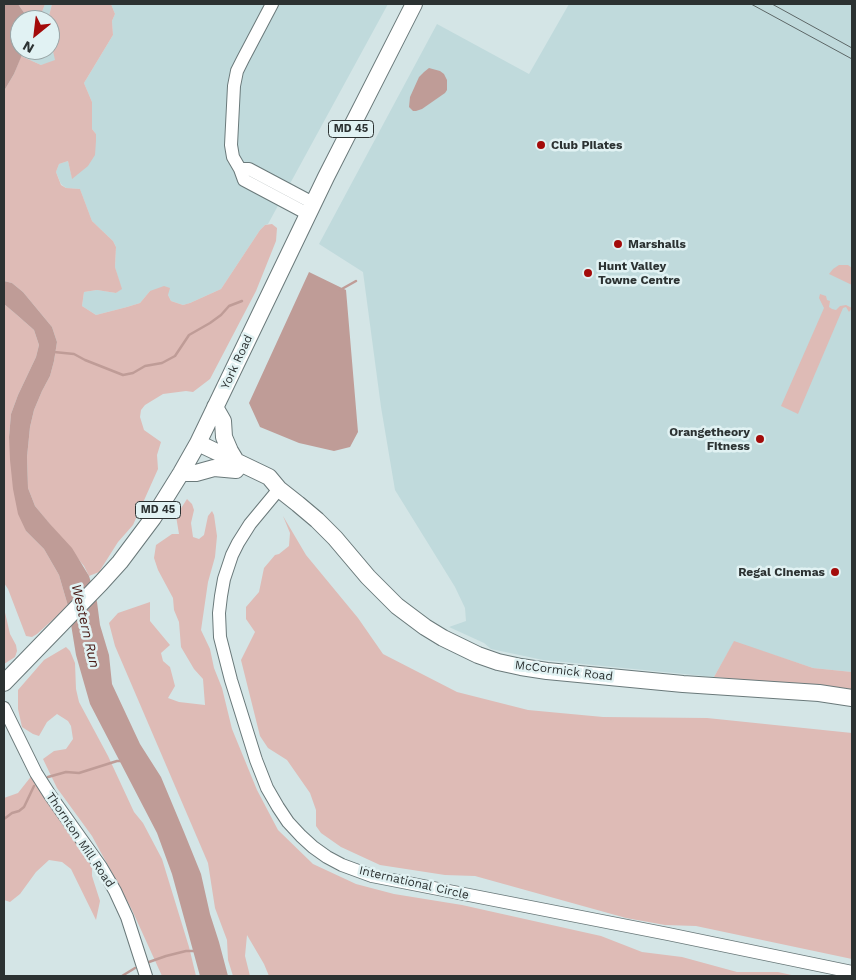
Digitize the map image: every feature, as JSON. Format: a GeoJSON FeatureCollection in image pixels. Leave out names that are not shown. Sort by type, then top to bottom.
{"type":"FeatureCollection","features":[{"type":"Feature","properties":{"kind":"main road","name":"York Road"},"geometry":{"type":"LineString","coordinates":[[4,683],[101,583],[138,540],[181,473],[414,4]]}},
{"type":"Feature","properties":{"kind":"main road"},"geometry":{"type":"LineString","coordinates":[[181,473],[196,473],[214,468],[236,466],[224,437],[223,421],[215,407]]}},
{"type":"Feature","properties":{"kind":"main road","name":"McCormick Road"},"geometry":{"type":"LineString","coordinates":[[196,446],[236,466],[264,484],[279,489],[317,520],[335,538],[368,578],[397,606],[443,638],[478,655],[506,664],[547,671],[683,684],[820,693],[852,698]]}},
{"type":"Feature","properties":{"kind":"street"},"geometry":{"type":"LineString","coordinates":[[272,4],[237,71],[231,145],[233,157],[240,169],[249,169],[311,208]]}},
{"type":"Feature","properties":{"kind":"street","name":"International Circle"},"geometry":{"type":"LineString","coordinates":[[279,489],[250,524],[232,555],[220,596],[220,638],[256,760],[268,788],[288,822],[313,847],[342,865],[372,876],[852,972]]}},
{"type":"Feature","properties":{"kind":"street","name":"Thornton Mill Road"},"geometry":{"type":"LineString","coordinates":[[4,708],[36,773],[101,867],[115,891],[127,917],[146,976]]}},
{"type":"Feature","properties":{"kind":"shaded area"},"geometry":{"type":"Polygon","coordinates":[[[18,4],[45,4],[43,10],[22,10],[18,4]]]}},
{"type":"Feature","properties":{"kind":"shaded area"},"geometry":{"type":"Polygon","coordinates":[[[45,4],[52,4],[50,10],[43,10],[45,4]]]}},
{"type":"Feature","properties":{"kind":"shaded area"},"geometry":{"type":"Polygon","coordinates":[[[52,4],[111,4],[115,14],[112,21],[113,35],[84,83],[92,102],[92,129],[96,134],[95,155],[88,166],[72,179],[68,161],[59,164],[56,172],[61,185],[66,188],[80,189],[92,221],[113,241],[116,247],[115,267],[122,289],[116,293],[97,290],[84,292],[82,306],[96,315],[140,303],[150,291],[164,286],[170,288],[168,295],[171,301],[183,305],[190,303],[221,289],[265,225],[272,224],[277,228],[276,241],[256,291],[210,379],[193,392],[163,394],[145,405],[141,410],[140,417],[144,430],[161,442],[157,455],[158,469],[133,525],[118,542],[99,572],[89,576],[84,566],[35,506],[28,488],[27,457],[30,427],[34,410],[50,376],[57,342],[52,327],[23,292],[12,283],[4,281],[4,91],[19,60],[30,60],[41,65],[60,60],[60,10],[50,10],[52,4]]]}},
{"type":"Feature","properties":{"kind":"shaded area"},"geometry":{"type":"Polygon","coordinates":[[[111,4],[388,4],[268,224],[260,230],[221,289],[183,305],[171,301],[168,295],[150,291],[140,303],[96,315],[82,306],[84,292],[97,290],[116,293],[121,289],[115,267],[116,247],[113,241],[92,221],[80,189],[66,188],[61,184],[56,172],[59,164],[68,161],[72,178],[96,134],[92,129],[92,102],[84,83],[113,35],[112,21],[115,14],[111,4]]]}},
{"type":"Feature","properties":{"kind":"shaded area"},"geometry":{"type":"Polygon","coordinates":[[[569,4],[852,4],[852,672],[813,668],[734,642],[714,677],[543,660],[491,649],[484,643],[449,627],[466,621],[465,608],[455,587],[395,490],[381,407],[363,272],[319,244],[437,24],[529,74],[569,4]]]}},
{"type":"Feature","properties":{"kind":"shaded area"},"geometry":{"type":"Polygon","coordinates":[[[30,60],[56,60],[56,61],[41,65],[30,60]]]}},
{"type":"Feature","properties":{"kind":"shaded area"},"geometry":{"type":"Polygon","coordinates":[[[839,265],[848,265],[852,268],[852,285],[829,274],[839,265]]]}},
{"type":"Feature","properties":{"kind":"shaded area"},"geometry":{"type":"Polygon","coordinates":[[[820,294],[826,296],[827,300],[830,301],[829,307],[832,309],[836,310],[840,306],[846,305],[852,308],[849,312],[846,307],[843,308],[798,414],[781,406],[824,308],[819,298],[820,294]]]}},
{"type":"Feature","properties":{"kind":"shaded area"},"geometry":{"type":"Polygon","coordinates":[[[4,304],[34,330],[39,345],[36,357],[11,414],[9,437],[26,531],[44,549],[59,575],[68,606],[32,637],[26,636],[4,583],[4,304]]]}},
{"type":"Feature","properties":{"kind":"shaded area"},"geometry":{"type":"Polygon","coordinates":[[[187,499],[192,504],[194,510],[191,523],[193,537],[199,539],[204,535],[208,516],[212,511],[214,515],[217,536],[215,557],[208,582],[201,630],[210,649],[232,729],[257,790],[278,830],[313,864],[356,884],[394,894],[462,905],[601,936],[642,952],[682,957],[737,972],[778,972],[796,976],[269,976],[247,935],[245,956],[250,976],[233,976],[228,960],[227,940],[215,908],[208,863],[115,646],[109,623],[118,613],[150,602],[150,621],[170,645],[161,653],[163,661],[170,667],[175,686],[168,698],[179,702],[205,705],[203,679],[194,669],[181,647],[179,622],[174,610],[173,598],[158,570],[154,558],[156,545],[172,534],[179,534],[176,516],[187,499]]]}},
{"type":"Feature","properties":{"kind":"shaded area"},"geometry":{"type":"Polygon","coordinates":[[[283,516],[306,555],[358,618],[383,654],[457,692],[528,710],[603,717],[707,718],[852,733],[852,959],[696,926],[665,925],[626,918],[475,876],[445,875],[380,865],[341,847],[321,833],[316,826],[316,810],[310,793],[287,760],[268,748],[260,736],[241,660],[255,632],[246,619],[246,607],[259,592],[264,568],[275,555],[289,546],[290,533],[283,516]]]}},
{"type":"Feature","properties":{"kind":"shaded area"},"geometry":{"type":"Polygon","coordinates":[[[4,608],[10,634],[17,651],[15,657],[4,664],[4,608]]]}},
{"type":"Feature","properties":{"kind":"shaded area"},"geometry":{"type":"Polygon","coordinates":[[[734,641],[813,668],[852,672],[852,693],[790,684],[714,677],[734,641]]]}},
{"type":"Feature","properties":{"kind":"shaded area"},"geometry":{"type":"Polygon","coordinates":[[[66,647],[70,651],[75,663],[76,689],[79,702],[108,756],[134,812],[143,823],[162,859],[196,976],[162,976],[132,910],[92,836],[57,788],[43,759],[54,751],[66,749],[73,739],[71,726],[68,721],[57,714],[47,722],[39,736],[22,727],[18,709],[18,690],[44,660],[66,647]]]}},
{"type":"Feature","properties":{"kind":"shaded area"},"geometry":{"type":"Polygon","coordinates":[[[33,774],[92,864],[92,876],[100,901],[96,920],[71,869],[62,862],[49,860],[36,872],[20,894],[10,902],[4,900],[4,798],[18,793],[33,774]]]}},
{"type":"Feature","properties":{"kind":"water"},"geometry":{"type":"Polygon","coordinates":[[[4,4],[18,4],[22,10],[10,10],[10,60],[20,60],[4,91],[4,4]]]}},
{"type":"Feature","properties":{"kind":"water"},"geometry":{"type":"Polygon","coordinates":[[[429,68],[444,74],[447,80],[447,90],[422,109],[413,111],[409,107],[410,97],[419,77],[429,68]]]}},
{"type":"Feature","properties":{"kind":"water"},"geometry":{"type":"Polygon","coordinates":[[[309,272],[346,290],[358,432],[350,447],[334,451],[299,443],[260,427],[249,403],[309,272]]]}},
{"type":"Feature","properties":{"kind":"water","name":"Western Run"},"geometry":{"type":"Polygon","coordinates":[[[4,281],[12,283],[23,292],[52,327],[57,342],[50,376],[34,410],[30,427],[27,457],[28,488],[35,506],[72,548],[89,576],[109,655],[112,684],[140,744],[161,777],[201,874],[210,914],[228,976],[200,976],[172,874],[157,833],[90,704],[76,655],[68,606],[59,575],[44,549],[26,531],[18,514],[10,460],[11,414],[36,357],[39,345],[34,330],[4,304],[4,281]]]}},
{"type":"Feature","properties":{"kind":"waterway"},"geometry":{"type":"LineString","coordinates":[[340,290],[356,281]]}},
{"type":"Feature","properties":{"kind":"waterway"},"geometry":{"type":"LineString","coordinates":[[54,352],[74,354],[123,375],[133,373],[145,366],[162,363],[175,356],[189,335],[210,323],[229,306],[242,301]]}},
{"type":"Feature","properties":{"kind":"waterway"},"geometry":{"type":"LineString","coordinates":[[48,777],[66,772],[79,773],[121,761]]}},
{"type":"Feature","properties":{"kind":"waterway"},"geometry":{"type":"LineString","coordinates":[[4,819],[24,807],[34,786]]}},
{"type":"Feature","properties":{"kind":"waterway"},"geometry":{"type":"LineString","coordinates":[[149,962],[186,951],[196,951]]}},
{"type":"Feature","properties":{"kind":"waterway"},"geometry":{"type":"LineString","coordinates":[[122,976],[135,968]]}},
{"type":"Feature","properties":{"kind":"tram line"},"geometry":{"type":"LineString","coordinates":[[751,4],[852,59]]}},
{"type":"Feature","properties":{"kind":"tram line"},"geometry":{"type":"LineString","coordinates":[[772,4],[852,48]]}},
{"type":"Feature","properties":{"kind":"place","name":"Club Pilates"},"geometry":{"type":"Point","coordinates":[541,145]}},
{"type":"Feature","properties":{"kind":"place","name":"Marshalls"},"geometry":{"type":"Point","coordinates":[618,244]}},
{"type":"Feature","properties":{"kind":"place","name":"Hunt Valley Towne Centre"},"geometry":{"type":"Point","coordinates":[588,273]}},
{"type":"Feature","properties":{"kind":"place","name":"Orangetheory Fitness"},"geometry":{"type":"Point","coordinates":[760,439]}},
{"type":"Feature","properties":{"kind":"place","name":"Regal Cinemas"},"geometry":{"type":"Point","coordinates":[835,572]}}]}
